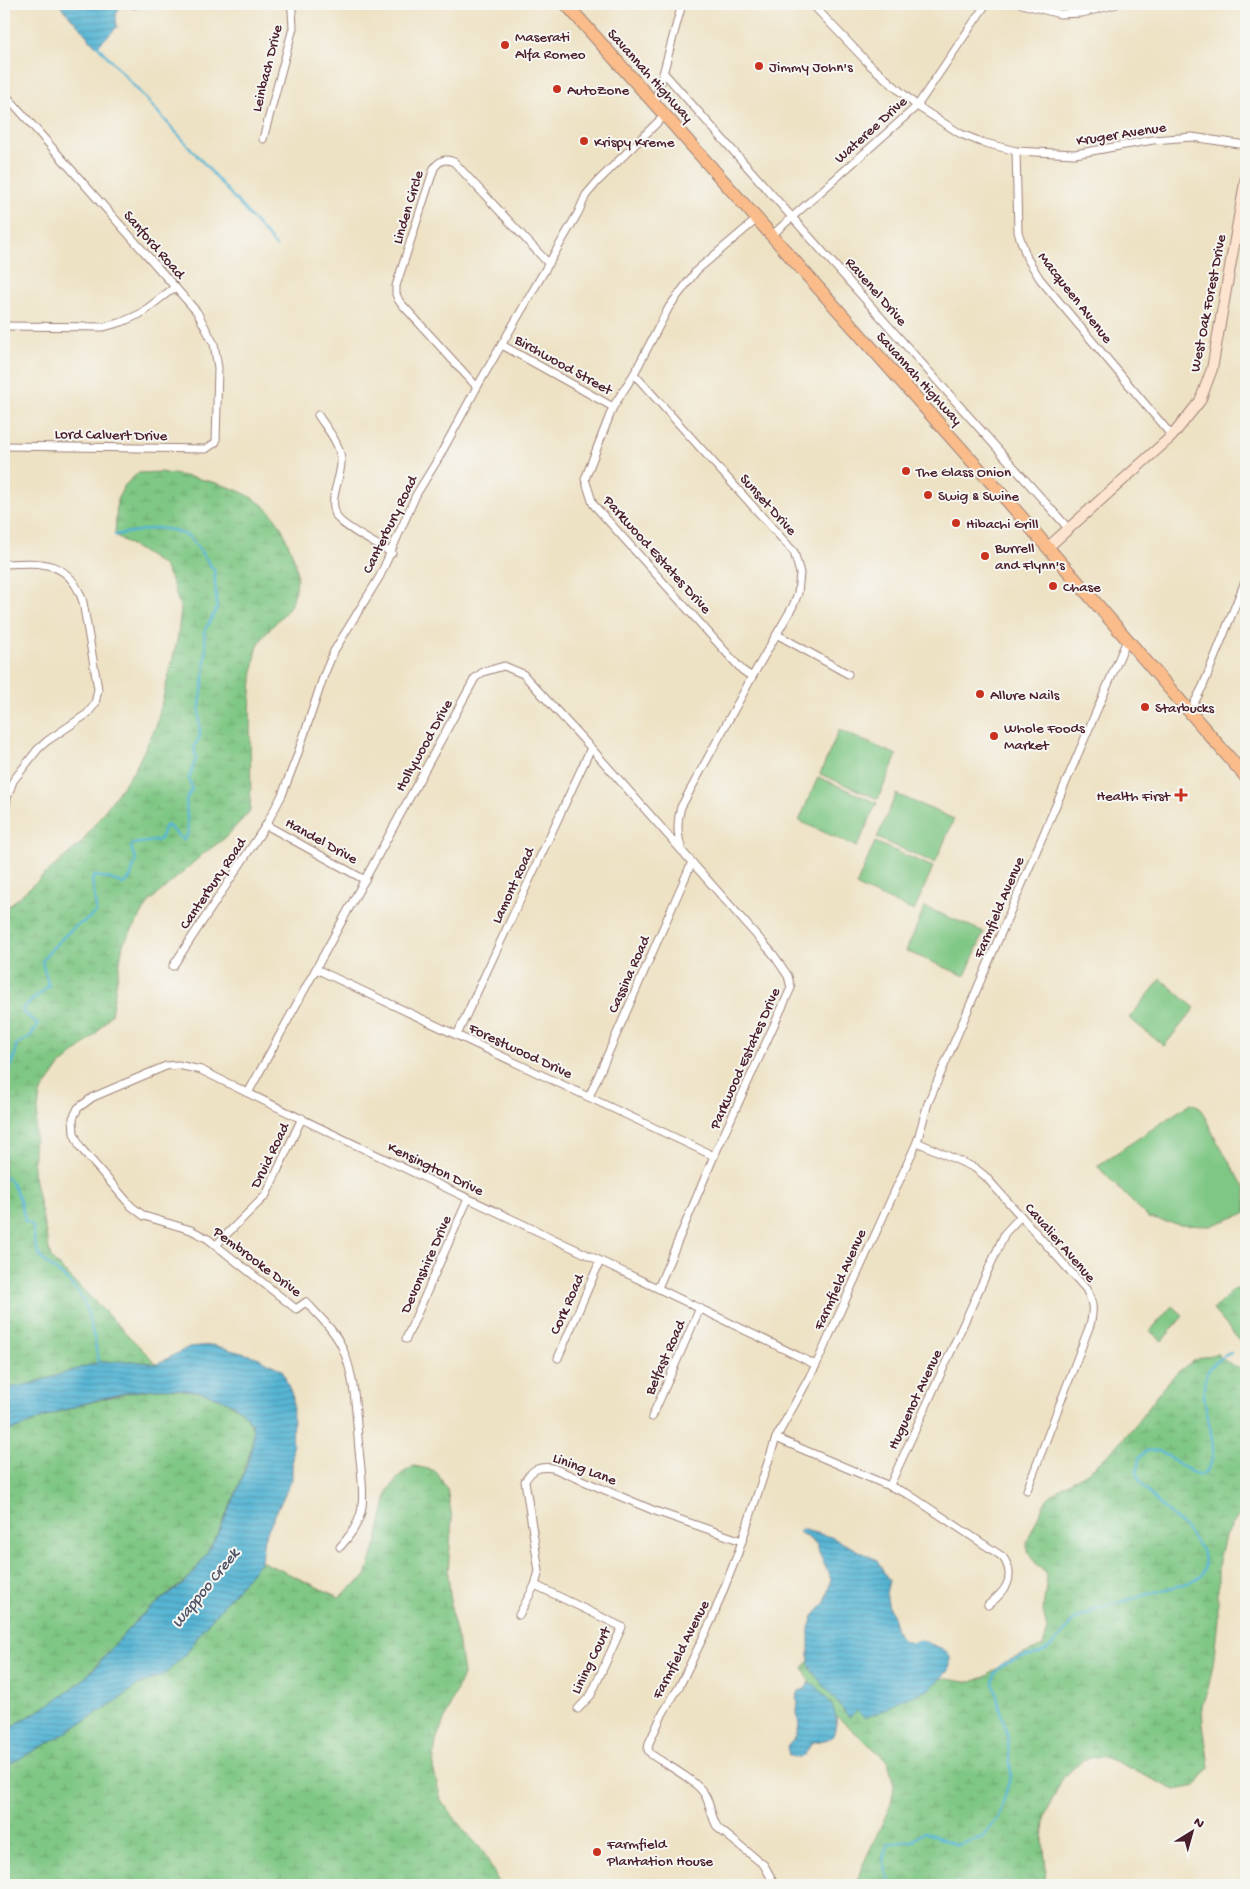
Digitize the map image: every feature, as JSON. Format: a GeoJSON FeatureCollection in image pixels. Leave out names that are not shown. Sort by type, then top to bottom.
{"type":"FeatureCollection","features":[{"type":"Feature","properties":{"kind":"highway","name":"Savannah Highway"},"geometry":{"type":"LineString","coordinates":[[567,4],[1005,498],[1246,777]]}},
{"type":"Feature","properties":{"kind":"main road","name":"West Oak Forest Drive"},"geometry":{"type":"LineString","coordinates":[[1047,548],[1172,436],[1200,401],[1212,370],[1246,177]]}},
{"type":"Feature","properties":{"kind":"street","name":"Leinbach Drive"},"geometry":{"type":"LineString","coordinates":[[263,139],[293,28],[290,4]]}},
{"type":"Feature","properties":{"kind":"street"},"geometry":{"type":"LineString","coordinates":[[655,104],[682,4]]}},
{"type":"Feature","properties":{"kind":"street","name":"Kruger Avenue"},"geometry":{"type":"LineString","coordinates":[[812,4],[870,66],[917,106],[961,134],[981,142],[1016,151],[1075,154],[1153,140],[1192,137],[1246,145]]}},
{"type":"Feature","properties":{"kind":"street","name":"Wateree Drive"},"geometry":{"type":"LineString","coordinates":[[771,236],[792,215],[917,106],[986,4]]}},
{"type":"Feature","properties":{"kind":"street"},"geometry":{"type":"LineString","coordinates":[[1022,4],[1060,14],[1082,14],[1117,4]]}},
{"type":"Feature","properties":{"kind":"street","name":"Ravenel Drive"},"geometry":{"type":"LineString","coordinates":[[664,72],[1068,528]]}},
{"type":"Feature","properties":{"kind":"street","name":"Sanford Road"},"geometry":{"type":"LineString","coordinates":[[4,93],[197,312],[214,344],[218,368],[216,442]]}},
{"type":"Feature","properties":{"kind":"street"},"geometry":{"type":"LineString","coordinates":[[4,106],[10,100]]}},
{"type":"Feature","properties":{"kind":"street","name":"Canterbury Road"},"geometry":{"type":"LineString","coordinates":[[173,966],[266,825],[282,795],[334,651],[380,576],[392,553],[416,495],[586,196],[665,115]]}},
{"type":"Feature","properties":{"kind":"street","name":"Macqueen Avenue"},"geometry":{"type":"LineString","coordinates":[[1016,151],[1018,232],[1027,258],[1040,279],[1172,436]]}},
{"type":"Feature","properties":{"kind":"street","name":"Linden Circle"},"geometry":{"type":"LineString","coordinates":[[477,387],[399,300],[396,294],[396,286],[434,168],[438,163],[448,160],[454,162],[549,264]]}},
{"type":"Feature","properties":{"kind":"street","name":"Parkwood Estates Drive"},"geometry":{"type":"LineString","coordinates":[[752,677],[742,670],[593,504],[585,479],[613,407],[634,374],[669,307],[682,287],[697,270],[757,219]]}},
{"type":"Feature","properties":{"kind":"street"},"geometry":{"type":"LineString","coordinates":[[4,326],[104,327],[140,314],[175,287]]}},
{"type":"Feature","properties":{"kind":"street","name":"Birchwood Street"},"geometry":{"type":"LineString","coordinates":[[502,345],[613,407]]}},
{"type":"Feature","properties":{"kind":"street","name":"Sunset Drive"},"geometry":{"type":"LineString","coordinates":[[634,374],[794,552],[800,573],[798,593],[793,606],[681,807],[677,823],[682,851]]}},
{"type":"Feature","properties":{"kind":"street"},"geometry":{"type":"LineString","coordinates":[[318,415],[338,446],[341,460],[340,473],[333,496],[337,517],[344,524],[392,553]]}},
{"type":"Feature","properties":{"kind":"street","name":"Lord Calvert Drive"},"geometry":{"type":"LineString","coordinates":[[4,446],[206,449],[216,442]]}},
{"type":"Feature","properties":{"kind":"street"},"geometry":{"type":"LineString","coordinates":[[4,564],[36,562],[53,566],[68,576],[79,590],[83,602],[98,689],[95,704],[87,714],[47,740],[13,781],[7,798],[4,820]]}},
{"type":"Feature","properties":{"kind":"street"},"geometry":{"type":"LineString","coordinates":[[1190,711],[1203,686],[1246,579]]}},
{"type":"Feature","properties":{"kind":"street"},"geometry":{"type":"LineString","coordinates":[[778,635],[848,674]]}},
{"type":"Feature","properties":{"kind":"street","name":"Farmfield Avenue"},"geometry":{"type":"LineString","coordinates":[[775,1885],[764,1865],[718,1828],[712,1820],[706,1796],[699,1787],[652,1755],[648,1750],[649,1743],[712,1619],[742,1541],[776,1438],[816,1365],[916,1142],[928,1103],[1127,640]]}},
{"type":"Feature","properties":{"kind":"street","name":"Hollywood Drive"},"geometry":{"type":"LineString","coordinates":[[248,1093],[475,678],[483,672],[504,666],[523,674],[592,748],[692,862]]}},
{"type":"Feature","properties":{"kind":"street","name":"Lamont Road"},"geometry":{"type":"LineString","coordinates":[[457,1035],[592,748]]}},
{"type":"Feature","properties":{"kind":"street","name":"Handel Drive"},"geometry":{"type":"LineString","coordinates":[[266,825],[365,880]]}},
{"type":"Feature","properties":{"kind":"street","name":"Parkwood Estates Drive"},"geometry":{"type":"LineString","coordinates":[[658,1288],[714,1156],[791,988],[788,976],[773,954],[692,862]]}},
{"type":"Feature","properties":{"kind":"street","name":"Cassina Road"},"geometry":{"type":"LineString","coordinates":[[589,1097],[692,862]]}},
{"type":"Feature","properties":{"kind":"street","name":"Forestwood Drive"},"geometry":{"type":"LineString","coordinates":[[316,969],[714,1156]]}},
{"type":"Feature","properties":{"kind":"street","name":"Kensington Drive"},"geometry":{"type":"LineString","coordinates":[[80,1147],[74,1134],[73,1118],[78,1108],[93,1097],[166,1066],[178,1064],[201,1070],[816,1365]]}},
{"type":"Feature","properties":{"kind":"street","name":"Druid Road"},"geometry":{"type":"LineString","coordinates":[[216,1245],[266,1195],[302,1118]]}},
{"type":"Feature","properties":{"kind":"street","name":"Cavalier Avenue"},"geometry":{"type":"LineString","coordinates":[[916,1142],[975,1168],[986,1176],[1086,1289],[1093,1302],[1093,1315],[1090,1325],[1027,1490]]}},
{"type":"Feature","properties":{"kind":"street","name":"Pembrooke Drive"},"geometry":{"type":"LineString","coordinates":[[80,1147],[131,1206],[144,1216],[191,1230],[216,1245],[296,1309],[306,1302],[328,1326],[344,1351],[355,1405],[362,1508],[357,1524],[340,1547]]}},
{"type":"Feature","properties":{"kind":"street","name":"Devonshire Drive"},"geometry":{"type":"LineString","coordinates":[[406,1339],[468,1199]]}},
{"type":"Feature","properties":{"kind":"street","name":"Huguenot Avenue"},"geometry":{"type":"LineString","coordinates":[[890,1485],[1005,1233],[1021,1216]]}},
{"type":"Feature","properties":{"kind":"street","name":"Cork Road"},"geometry":{"type":"LineString","coordinates":[[558,1358],[600,1262]]}},
{"type":"Feature","properties":{"kind":"street","name":"Belfast Road"},"geometry":{"type":"LineString","coordinates":[[652,1417],[700,1308]]}},
{"type":"Feature","properties":{"kind":"street"},"geometry":{"type":"LineString","coordinates":[[776,1438],[908,1494],[1003,1557],[1008,1566],[1009,1577],[1006,1589],[988,1605]]}},
{"type":"Feature","properties":{"kind":"street","name":"Lining Lane"},"geometry":{"type":"LineString","coordinates":[[519,1615],[535,1585],[539,1572],[525,1481],[534,1469],[542,1467],[553,1468],[655,1511],[742,1541]]}},
{"type":"Feature","properties":{"kind":"street","name":"Lining Court"},"geometry":{"type":"LineString","coordinates":[[535,1585],[622,1628],[591,1696],[578,1709]]}},
{"type":"Feature","properties":{"kind":"green space"},"geometry":{"type":"Polygon","coordinates":[[[160,472],[191,477],[225,486],[256,500],[268,510],[278,522],[292,553],[297,575],[296,589],[291,604],[267,632],[257,649],[253,669],[250,709],[250,811],[225,838],[203,854],[150,901],[123,944],[111,1014],[94,1036],[60,1066],[40,1094],[35,1132],[33,1172],[51,1258],[157,1364],[132,1361],[99,1362],[30,1384],[4,1389],[4,910],[82,842],[135,769],[156,726],[177,641],[181,610],[172,582],[164,566],[115,535],[117,500],[124,486],[138,473],[160,472]]]}},
{"type":"Feature","properties":{"kind":"green space"},"geometry":{"type":"Polygon","coordinates":[[[839,730],[897,755],[878,799],[820,774],[839,730]]]}},
{"type":"Feature","properties":{"kind":"green space"},"geometry":{"type":"Polygon","coordinates":[[[818,777],[877,803],[857,847],[799,821],[818,777]]]}},
{"type":"Feature","properties":{"kind":"green space"},"geometry":{"type":"Polygon","coordinates":[[[896,794],[954,819],[935,863],[877,838],[896,794]]]}},
{"type":"Feature","properties":{"kind":"green space"},"geometry":{"type":"Polygon","coordinates":[[[875,842],[933,867],[914,911],[856,886],[875,842]]]}},
{"type":"Feature","properties":{"kind":"green space"},"geometry":{"type":"Polygon","coordinates":[[[925,907],[984,932],[965,976],[906,951],[925,907]]]}},
{"type":"Feature","properties":{"kind":"green space"},"geometry":{"type":"Polygon","coordinates":[[[1161,979],[1195,1008],[1164,1046],[1129,1018],[1161,979]]]}},
{"type":"Feature","properties":{"kind":"green space"},"geometry":{"type":"Polygon","coordinates":[[[1191,1103],[1200,1107],[1215,1138],[1246,1190],[1246,1213],[1210,1226],[1181,1225],[1148,1218],[1097,1166],[1191,1103]]]}},
{"type":"Feature","properties":{"kind":"green space"},"geometry":{"type":"Polygon","coordinates":[[[1246,1285],[1246,1348],[1213,1310],[1232,1291],[1246,1285]]]}},
{"type":"Feature","properties":{"kind":"green space"},"geometry":{"type":"Polygon","coordinates":[[[1172,1306],[1183,1316],[1162,1341],[1150,1331],[1172,1306]]]}},
{"type":"Feature","properties":{"kind":"green space"},"geometry":{"type":"Polygon","coordinates":[[[1218,1354],[1219,1358],[1246,1371],[1246,1505],[1225,1536],[1218,1566],[1218,1620],[1213,1665],[1208,1689],[1202,1705],[1209,1767],[1196,1786],[1175,1790],[1117,1762],[1100,1756],[1082,1760],[1062,1779],[1046,1813],[1043,1841],[1046,1869],[1044,1885],[856,1885],[861,1869],[891,1804],[894,1786],[888,1761],[836,1716],[814,1692],[803,1668],[818,1647],[919,1679],[948,1678],[971,1682],[987,1676],[1005,1662],[1043,1646],[1047,1629],[1043,1611],[1047,1575],[1031,1557],[1027,1544],[1047,1499],[1100,1462],[1124,1439],[1163,1388],[1181,1369],[1204,1357],[1218,1354]]]}},
{"type":"Feature","properties":{"kind":"green space"},"geometry":{"type":"Polygon","coordinates":[[[166,1388],[217,1396],[245,1413],[253,1429],[252,1446],[239,1486],[224,1520],[209,1551],[190,1577],[139,1617],[86,1677],[60,1698],[4,1731],[4,1432],[51,1415],[122,1394],[166,1388]]]}},
{"type":"Feature","properties":{"kind":"green space"},"geometry":{"type":"Polygon","coordinates":[[[414,1466],[433,1470],[447,1489],[452,1518],[448,1574],[452,1615],[459,1644],[463,1675],[436,1740],[433,1767],[441,1800],[462,1828],[483,1851],[500,1885],[4,1885],[4,1767],[59,1737],[121,1698],[138,1685],[165,1674],[186,1654],[203,1629],[261,1561],[339,1597],[366,1576],[377,1541],[388,1491],[401,1474],[414,1466]]]}},
{"type":"Feature","properties":{"kind":"water"},"geometry":{"type":"Polygon","coordinates":[[[59,4],[141,4],[136,9],[124,5],[121,7],[116,15],[117,27],[98,46],[95,45],[59,4]]]}},
{"type":"Feature","properties":{"kind":"water","name":"Wappoo Creek"},"geometry":{"type":"Polygon","coordinates":[[[212,1345],[257,1357],[282,1370],[293,1398],[292,1479],[264,1538],[261,1561],[203,1629],[186,1654],[165,1674],[138,1685],[121,1698],[59,1737],[4,1767],[4,1731],[77,1685],[93,1670],[139,1618],[189,1578],[198,1567],[220,1530],[240,1484],[248,1462],[253,1430],[245,1415],[230,1403],[211,1395],[194,1391],[157,1389],[102,1398],[4,1432],[4,1389],[30,1384],[99,1362],[132,1361],[157,1364],[189,1347],[212,1345]]]}},
{"type":"Feature","properties":{"kind":"water"},"geometry":{"type":"Polygon","coordinates":[[[801,1529],[831,1537],[877,1560],[889,1581],[886,1593],[898,1635],[904,1641],[912,1643],[921,1640],[943,1649],[950,1657],[950,1666],[947,1672],[928,1690],[898,1701],[880,1712],[864,1718],[857,1711],[849,1717],[812,1671],[809,1664],[809,1628],[813,1616],[825,1603],[831,1579],[818,1551],[818,1545],[799,1532],[801,1529]]]}},
{"type":"Feature","properties":{"kind":"water"},"geometry":{"type":"Polygon","coordinates":[[[808,1684],[814,1684],[831,1704],[836,1716],[836,1722],[834,1734],[831,1737],[811,1743],[805,1754],[797,1758],[789,1755],[787,1747],[795,1738],[799,1727],[798,1702],[796,1699],[799,1691],[805,1689],[808,1684]]]}},
{"type":"Feature","properties":{"kind":"waterway"},"geometry":{"type":"LineString","coordinates":[[98,46],[276,246]]}},
{"type":"Feature","properties":{"kind":"waterway"},"geometry":{"type":"LineString","coordinates":[[4,1083],[15,1054],[16,1045],[30,1037],[38,1024],[23,1012],[23,1008],[49,986],[42,962],[44,958],[68,933],[96,912],[92,879],[95,876],[124,884],[130,878],[136,860],[131,848],[133,844],[160,840],[167,825],[183,840],[188,834],[186,800],[192,789],[189,778],[196,759],[194,747],[200,736],[199,712],[206,649],[204,632],[217,608],[214,570],[190,537],[173,530],[156,528],[115,535]]}},
{"type":"Feature","properties":{"kind":"waterway"},"geometry":{"type":"LineString","coordinates":[[4,1175],[16,1190],[25,1221],[33,1226],[34,1239],[39,1256],[63,1276],[81,1296],[92,1329],[98,1363]]}},
{"type":"Feature","properties":{"kind":"waterway"},"geometry":{"type":"LineString","coordinates":[[890,1885],[883,1858],[888,1844],[913,1841],[924,1832],[957,1845],[983,1837],[999,1817],[1011,1774],[1007,1733],[993,1682],[995,1673],[1002,1665],[1022,1657],[1038,1654],[1047,1649],[1056,1642],[1074,1620],[1099,1608],[1188,1583],[1201,1576],[1205,1566],[1202,1550],[1183,1526],[1154,1499],[1140,1482],[1137,1473],[1139,1458],[1146,1451],[1159,1450],[1191,1472],[1202,1475],[1211,1463],[1213,1448],[1204,1395],[1205,1378],[1213,1364],[1231,1353]]}},
{"type":"Feature","properties":{"kind":"place","name":"Maserati Alfa Romeo"},"geometry":{"type":"Point","coordinates":[505,45]}},
{"type":"Feature","properties":{"kind":"place","name":"Jimmy John's"},"geometry":{"type":"Point","coordinates":[759,66]}},
{"type":"Feature","properties":{"kind":"place","name":"AutoZone"},"geometry":{"type":"Point","coordinates":[557,89]}},
{"type":"Feature","properties":{"kind":"place","name":"Krispy Kreme"},"geometry":{"type":"Point","coordinates":[584,141]}},
{"type":"Feature","properties":{"kind":"place","name":"The Glass Onion"},"geometry":{"type":"Point","coordinates":[906,471]}},
{"type":"Feature","properties":{"kind":"place","name":"Swig & Swine"},"geometry":{"type":"Point","coordinates":[928,495]}},
{"type":"Feature","properties":{"kind":"place","name":"Hibachi Grill"},"geometry":{"type":"Point","coordinates":[956,523]}},
{"type":"Feature","properties":{"kind":"place","name":"Burrell and Flynn's"},"geometry":{"type":"Point","coordinates":[985,556]}},
{"type":"Feature","properties":{"kind":"place","name":"Chase"},"geometry":{"type":"Point","coordinates":[1053,586]}},
{"type":"Feature","properties":{"kind":"place","name":"Allure Nails"},"geometry":{"type":"Point","coordinates":[980,694]}},
{"type":"Feature","properties":{"kind":"place","name":"Starbucks"},"geometry":{"type":"Point","coordinates":[1145,707]}},
{"type":"Feature","properties":{"kind":"place","name":"Whole Foods Market"},"geometry":{"type":"Point","coordinates":[994,736]}},
{"type":"Feature","properties":{"kind":"place","name":"Health First"},"geometry":{"type":"Point","coordinates":[1181,795]}},
{"type":"Feature","properties":{"kind":"place","name":"Farmfield Plantation House"},"geometry":{"type":"Point","coordinates":[597,1852]}}]}
